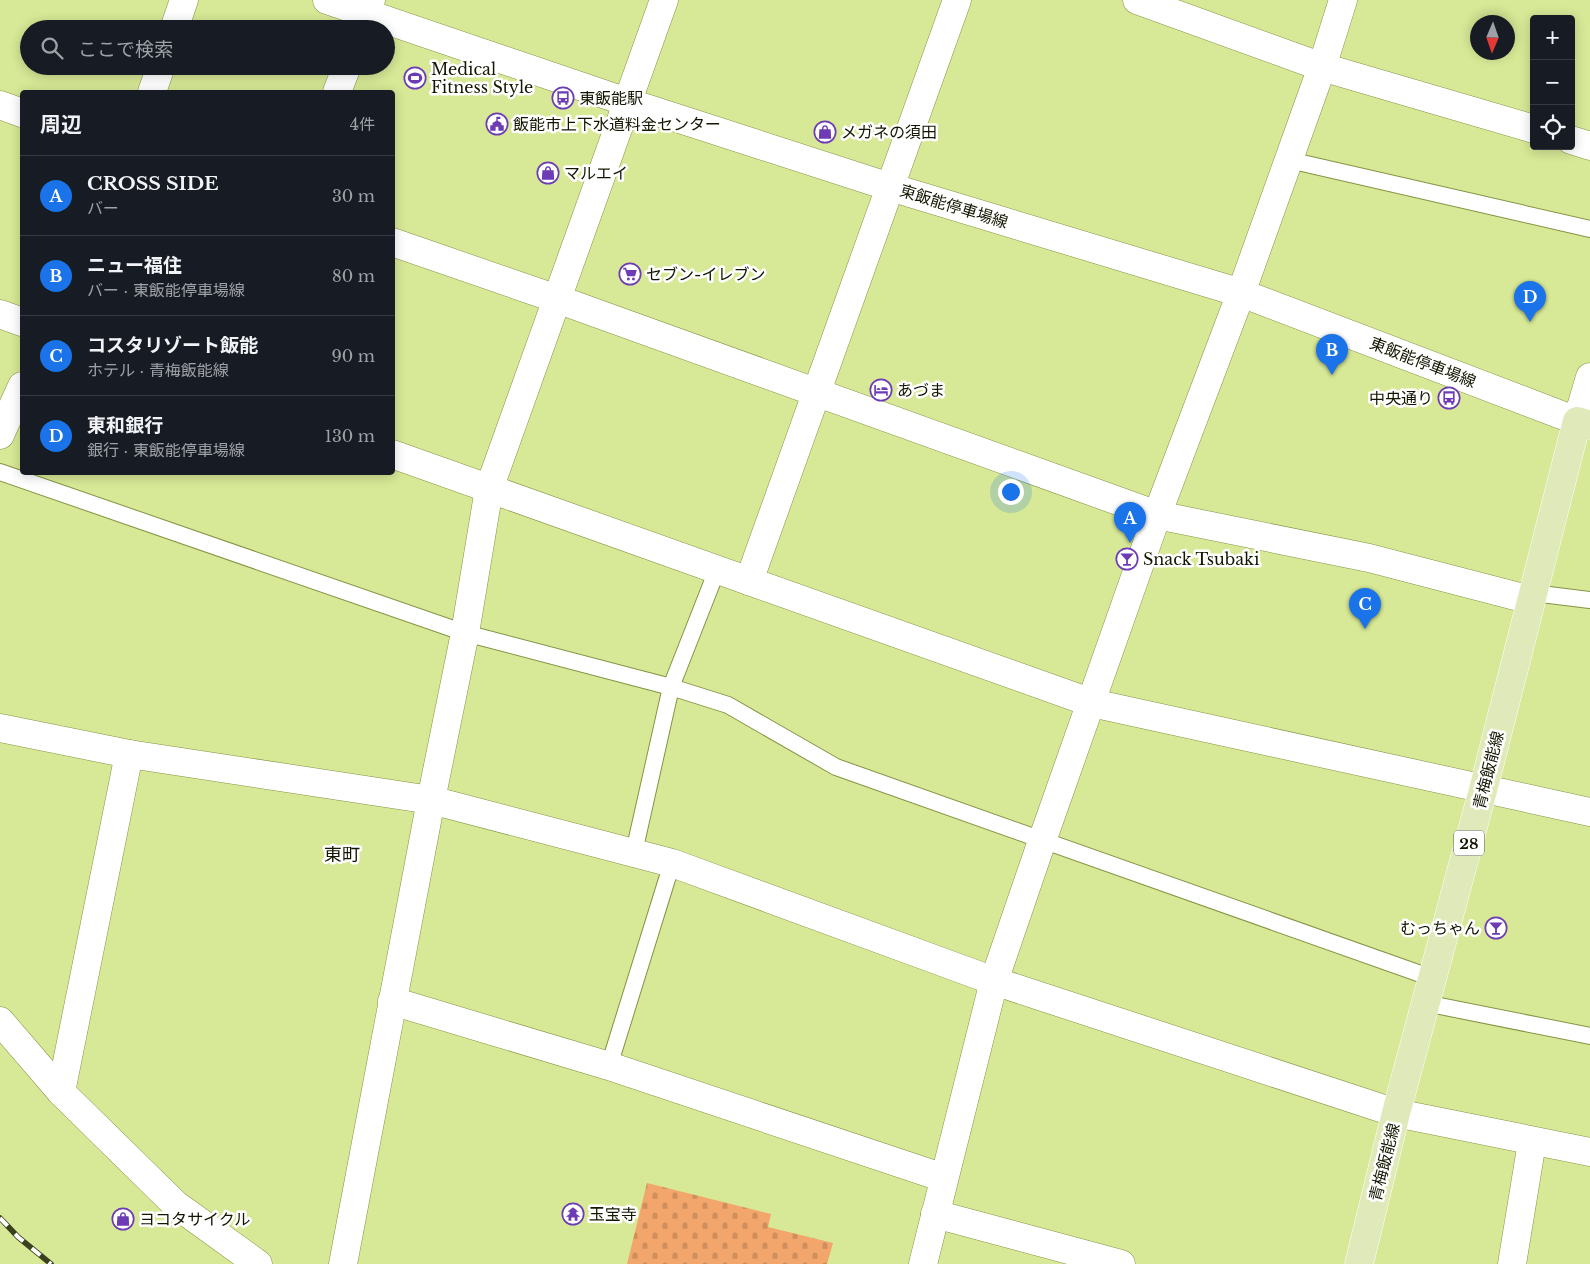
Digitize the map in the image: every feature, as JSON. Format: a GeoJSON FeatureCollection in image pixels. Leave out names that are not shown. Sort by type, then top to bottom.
{"type":"FeatureCollection","features":[{"type":"Feature","properties":{"kind":"main road","name":"青梅飯能線"},"geometry":{"type":"LineString","coordinates":[[1359,1264],[1396,1113],[1483,790],[1532,596],[1584,423]]}},
{"type":"Feature","properties":{"kind":"street"},"geometry":{"type":"LineString","coordinates":[[177,20],[184,0]]}},
{"type":"Feature","properties":{"kind":"street","name":"東飯能停車場線"},"geometry":{"type":"LineString","coordinates":[[327,0],[384,20]]}},
{"type":"Feature","properties":{"kind":"street"},"geometry":{"type":"LineString","coordinates":[[343,1264],[392,1001],[465,633],[489,489],[664,0]]}},
{"type":"Feature","properties":{"kind":"street"},"geometry":{"type":"LineString","coordinates":[[749,581],[957,0]]}},
{"type":"Feature","properties":{"kind":"street"},"geometry":{"type":"LineString","coordinates":[[1137,0],[1322,67],[1530,128]]}},
{"type":"Feature","properties":{"kind":"street"},"geometry":{"type":"LineString","coordinates":[[922,1264],[994,981],[1157,515],[1241,293],[1344,0]]}},
{"type":"Feature","properties":{"kind":"street","name":"東飯能停車場線"},"geometry":{"type":"LineString","coordinates":[[395,24],[627,102],[890,187],[1241,293],[1584,423]]}},
{"type":"Feature","properties":{"kind":"street"},"geometry":{"type":"LineString","coordinates":[[153,90],[158,75]]}},
{"type":"Feature","properties":{"kind":"street"},"geometry":{"type":"LineString","coordinates":[[338,90],[344,75]]}},
{"type":"Feature","properties":{"kind":"street"},"geometry":{"type":"LineString","coordinates":[[0,105],[20,112]]}},
{"type":"Feature","properties":{"kind":"street"},"geometry":{"type":"LineString","coordinates":[[1575,141],[1590,146]]}},
{"type":"Feature","properties":{"kind":"street"},"geometry":{"type":"LineString","coordinates":[[395,243],[557,299],[1157,515],[1368,558],[1532,596]]}},
{"type":"Feature","properties":{"kind":"street"},"geometry":{"type":"LineString","coordinates":[[0,314],[20,321]]}},
{"type":"Feature","properties":{"kind":"street"},"geometry":{"type":"LineString","coordinates":[[1584,423],[1590,377]]}},
{"type":"Feature","properties":{"kind":"street"},"geometry":{"type":"LineString","coordinates":[[0,435],[20,390]]}},
{"type":"Feature","properties":{"kind":"street"},"geometry":{"type":"LineString","coordinates":[[395,455],[1092,704],[1590,812]]}},
{"type":"Feature","properties":{"kind":"street"},"geometry":{"type":"LineString","coordinates":[[0,728],[129,754],[431,800],[634,852],[672,863],[994,981],[1396,1113],[1532,1142],[1590,1152]]}},
{"type":"Feature","properties":{"kind":"street"},"geometry":{"type":"LineString","coordinates":[[61,1092],[129,754]]}},
{"type":"Feature","properties":{"kind":"street"},"geometry":{"type":"LineString","coordinates":[[392,1001],[608,1066],[944,1178]]}},
{"type":"Feature","properties":{"kind":"street"},"geometry":{"type":"LineString","coordinates":[[0,1021],[61,1092],[175,1204],[258,1264]]}},
{"type":"Feature","properties":{"kind":"street"},"geometry":{"type":"LineString","coordinates":[[1512,1264],[1532,1142]]}},
{"type":"Feature","properties":{"kind":"street"},"geometry":{"type":"LineString","coordinates":[[935,1214],[1121,1264]]}},
{"type":"Feature","properties":{"kind":"lane"},"geometry":{"type":"LineString","coordinates":[[1289,160],[1590,229]]}},
{"type":"Feature","properties":{"kind":"lane"},"geometry":{"type":"LineString","coordinates":[[0,472],[465,633],[672,687],[728,705],[836,767],[1042,841],[1429,990],[1590,1036]]}},
{"type":"Feature","properties":{"kind":"lane"},"geometry":{"type":"LineString","coordinates":[[634,852],[672,687],[717,570]]}},
{"type":"Feature","properties":{"kind":"lane"},"geometry":{"type":"LineString","coordinates":[[1532,596],[1590,600]]}},
{"type":"Feature","properties":{"kind":"lane"},"geometry":{"type":"LineString","coordinates":[[608,1066],[672,863]]}},
{"type":"Feature","properties":{"kind":"green space"},"geometry":{"type":"Polygon","coordinates":[[[647,1183],[771,1214],[768,1227],[833,1243],[827,1264],[627,1264],[647,1183]]]}},
{"type":"Feature","properties":{"kind":"railway"},"geometry":{"type":"LineString","coordinates":[[0,1218],[18,1237],[51,1264]]}},
{"type":"Feature","properties":{"kind":"place","name":"Medical Fitness Style"},"geometry":{"type":"Point","coordinates":[415,78]}},
{"type":"Feature","properties":{"kind":"place","name":"東飯能駅"},"geometry":{"type":"Point","coordinates":[563,98]}},
{"type":"Feature","properties":{"kind":"place","name":"飯能市上下水道料金センター"},"geometry":{"type":"Point","coordinates":[497,124]}},
{"type":"Feature","properties":{"kind":"place","name":"メガネの須田"},"geometry":{"type":"Point","coordinates":[825,132]}},
{"type":"Feature","properties":{"kind":"place","name":"マルエイ"},"geometry":{"type":"Point","coordinates":[548,173]}},
{"type":"Feature","properties":{"kind":"place","name":"セブン-イレブン"},"geometry":{"type":"Point","coordinates":[630,274]}},
{"type":"Feature","properties":{"kind":"place","name":"東和銀行"},"geometry":{"type":"Point","coordinates":[1530,322]}},
{"type":"Feature","properties":{"kind":"place","name":"ニュー福住"},"geometry":{"type":"Point","coordinates":[1332,375]}},
{"type":"Feature","properties":{"kind":"place","name":"あづま"},"geometry":{"type":"Point","coordinates":[881,390]}},
{"type":"Feature","properties":{"kind":"place","name":"中央通り"},"geometry":{"type":"Point","coordinates":[1449,398]}},
{"type":"Feature","properties":{"kind":"place","name":"CROSS SIDE"},"geometry":{"type":"Point","coordinates":[1130,543]}},
{"type":"Feature","properties":{"kind":"place","name":"Snack Tsubaki"},"geometry":{"type":"Point","coordinates":[1127,559]}},
{"type":"Feature","properties":{"kind":"place","name":"コスタリゾート飯能"},"geometry":{"type":"Point","coordinates":[1365,629]}},
{"type":"Feature","properties":{"kind":"place","name":"むっちゃん"},"geometry":{"type":"Point","coordinates":[1496,928]}},
{"type":"Feature","properties":{"kind":"place","name":"玉宝寺"},"geometry":{"type":"Point","coordinates":[573,1214]}},
{"type":"Feature","properties":{"kind":"place","name":"ヨコタサイクル"},"geometry":{"type":"Point","coordinates":[123,1219]}},
{"type":"Feature","properties":{"kind":"district","name":"東町"},"geometry":{"type":"Point","coordinates":[342,855]}}]}
